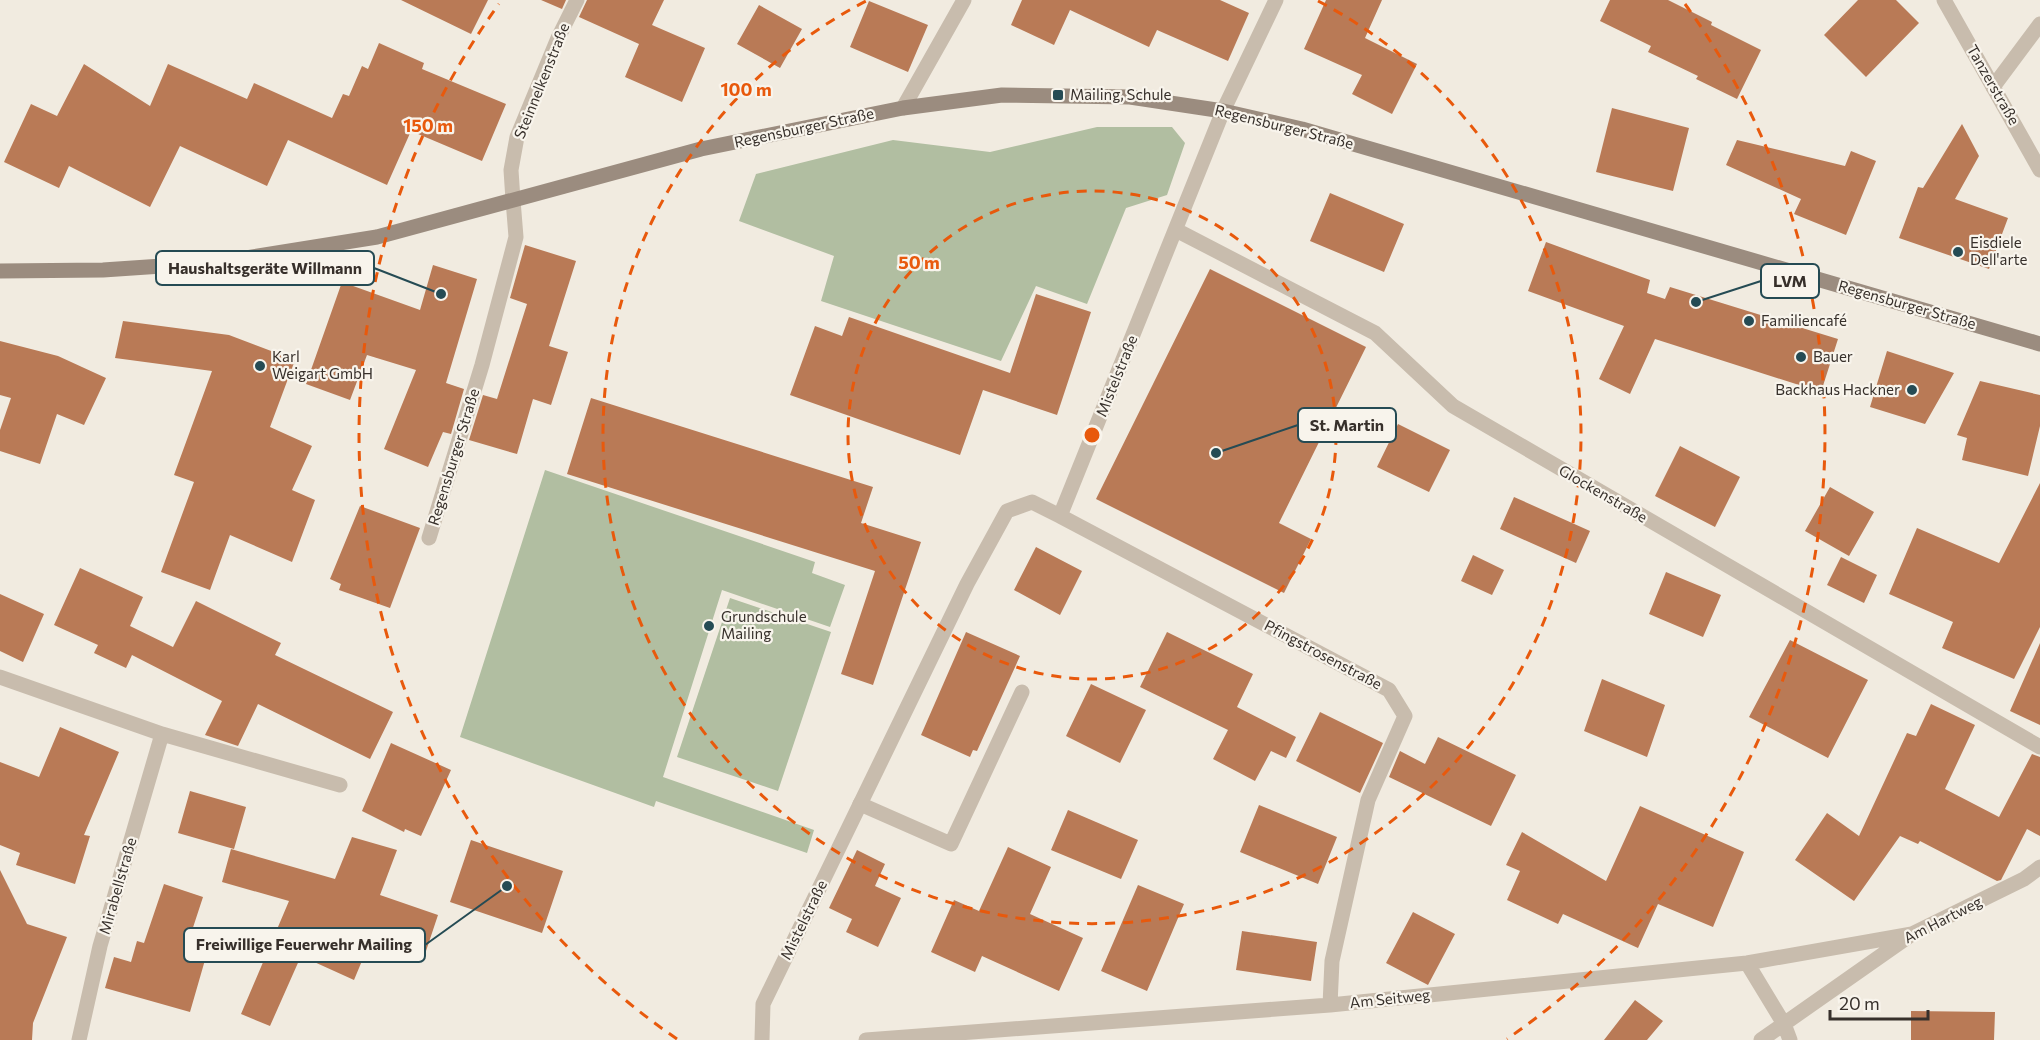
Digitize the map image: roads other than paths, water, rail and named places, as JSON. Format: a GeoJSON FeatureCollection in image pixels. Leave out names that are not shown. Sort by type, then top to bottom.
{"type":"FeatureCollection","features":[{"type":"Feature","properties":{"kind":"street","name":"Steinnelkenstraße"},"geometry":{"type":"LineString","coordinates":[[513,200],[511,170],[517,137],[558,38],[577,0]]}},
{"type":"Feature","properties":{"kind":"street"},"geometry":{"type":"LineString","coordinates":[[903,108],[964,0]]}},
{"type":"Feature","properties":{"kind":"street","name":"Mistelstraße"},"geometry":{"type":"LineString","coordinates":[[762,1040],[763,1004],[967,584],[1007,511],[1032,502],[1060,516],[1223,111],[1276,0]]}},
{"type":"Feature","properties":{"kind":"street","name":"Tanzerstraße"},"geometry":{"type":"LineString","coordinates":[[1944,0],[2040,170]]}},
{"type":"Feature","properties":{"kind":"street"},"geometry":{"type":"LineString","coordinates":[[1994,87],[2040,24]]}},
{"type":"Feature","properties":{"kind":"street","name":"Regensburger Straße"},"geometry":{"type":"LineString","coordinates":[[0,271],[103,270],[221,262],[377,237],[701,149],[903,108],[1002,96],[1130,97],[1223,111],[1302,129],[2040,344]]}},
{"type":"Feature","properties":{"kind":"street","name":"Regensburger Straße"},"geometry":{"type":"LineString","coordinates":[[429,538],[482,365],[516,237],[513,200]]}},
{"type":"Feature","properties":{"kind":"street","name":"Glockenstraße"},"geometry":{"type":"LineString","coordinates":[[1176,230],[1375,333],[1453,406],[2040,747]]}},
{"type":"Feature","properties":{"kind":"street","name":"Pfingstrosenstraße"},"geometry":{"type":"LineString","coordinates":[[1060,516],[1389,690],[1405,716],[1368,800],[1332,961],[1330,1005]]}},
{"type":"Feature","properties":{"kind":"street"},"geometry":{"type":"LineString","coordinates":[[0,677],[162,734],[340,785]]}},
{"type":"Feature","properties":{"kind":"street"},"geometry":{"type":"LineString","coordinates":[[860,804],[951,844],[1022,692]]}},
{"type":"Feature","properties":{"kind":"street","name":"Mirabellstraße"},"geometry":{"type":"LineString","coordinates":[[79,1040],[100,946],[162,734]]}},
{"type":"Feature","properties":{"kind":"street","name":"Am Hartweg"},"geometry":{"type":"LineString","coordinates":[[1761,1040],[1912,934],[2024,879],[2040,867]]}},
{"type":"Feature","properties":{"kind":"street","name":"Am Seitweg"},"geometry":{"type":"LineString","coordinates":[[866,1040],[1330,1005],[1747,963],[1912,934]]}},
{"type":"Feature","properties":{"kind":"street"},"geometry":{"type":"LineString","coordinates":[[1747,963],[1784,1024],[1790,1040]]}},
{"type":"Feature","properties":{"kind":"place","name":"Mailing, Schule"},"geometry":{"type":"Point","coordinates":[1058,95]}},
{"type":"Feature","properties":{"kind":"place","name":"Eisdiele Dell'arte"},"geometry":{"type":"Point","coordinates":[1958,252]}},
{"type":"Feature","properties":{"kind":"place","name":"Haushaltsgeräte Willmann"},"geometry":{"type":"Point","coordinates":[441,294]}},
{"type":"Feature","properties":{"kind":"place","name":"LVM"},"geometry":{"type":"Point","coordinates":[1696,302]}},
{"type":"Feature","properties":{"kind":"place","name":"Familiencafé"},"geometry":{"type":"Point","coordinates":[1749,321]}},
{"type":"Feature","properties":{"kind":"place","name":"Bauer"},"geometry":{"type":"Point","coordinates":[1801,357]}},
{"type":"Feature","properties":{"kind":"place","name":"Karl Weigart GmbH"},"geometry":{"type":"Point","coordinates":[260,366]}},
{"type":"Feature","properties":{"kind":"place","name":"Backhaus Hackner"},"geometry":{"type":"Point","coordinates":[1912,390]}},
{"type":"Feature","properties":{"kind":"place","name":"St. Martin"},"geometry":{"type":"Point","coordinates":[1216,453]}},
{"type":"Feature","properties":{"kind":"place","name":"Grundschule Mailing"},"geometry":{"type":"Point","coordinates":[709,626]}},
{"type":"Feature","properties":{"kind":"place","name":"Freiwillige Feuerwehr Mailing"},"geometry":{"type":"Point","coordinates":[507,886]}}]}
